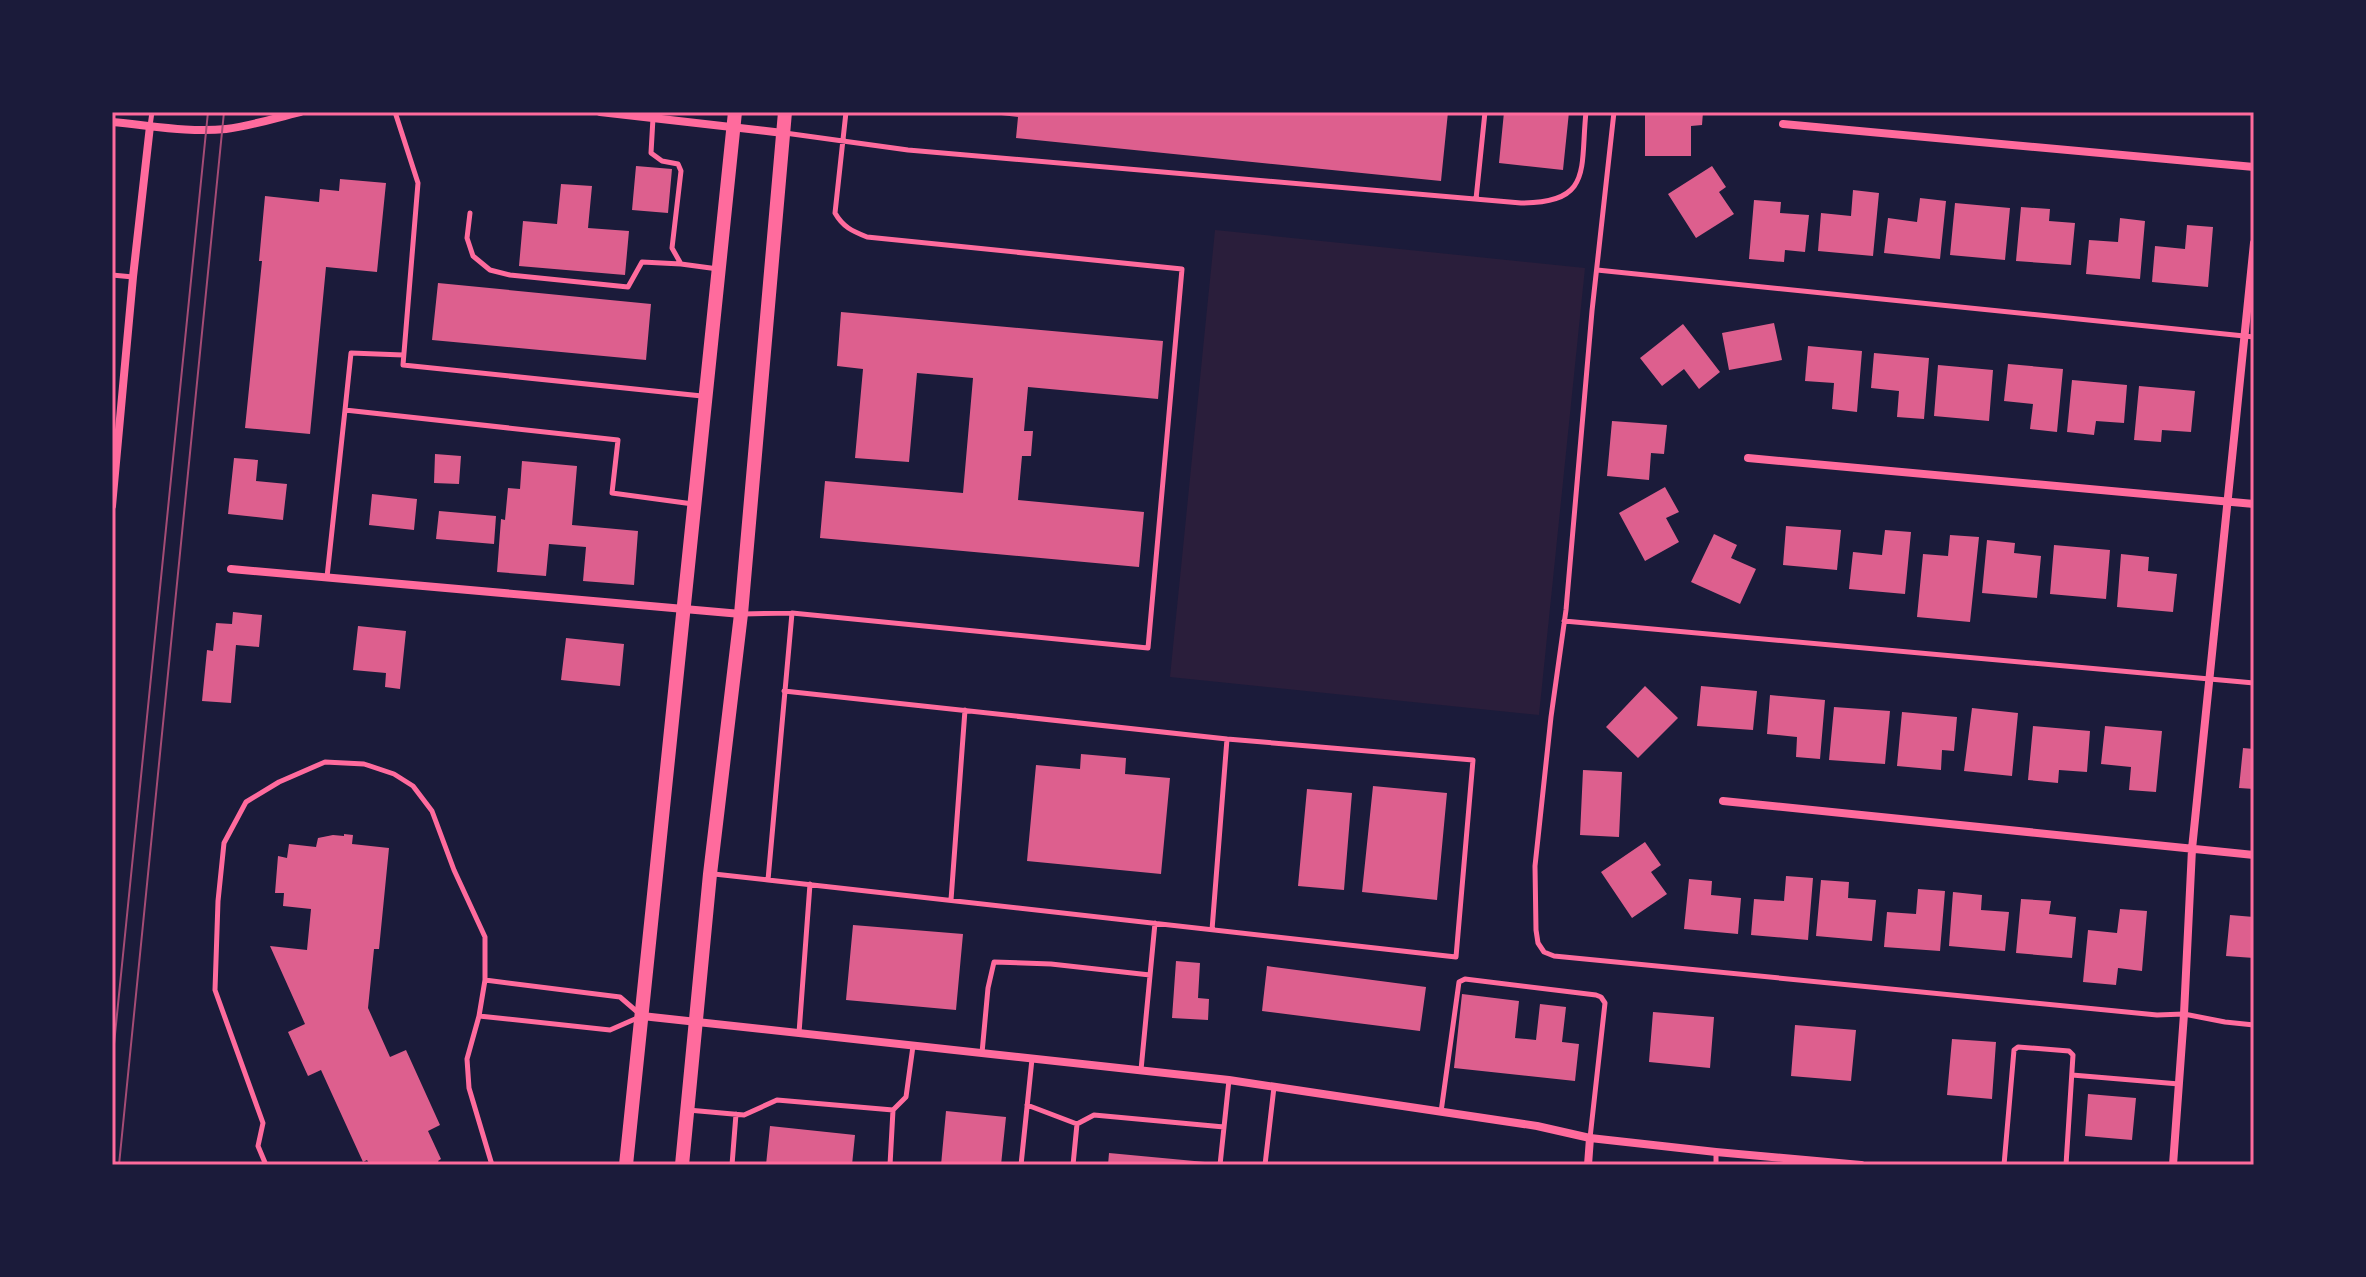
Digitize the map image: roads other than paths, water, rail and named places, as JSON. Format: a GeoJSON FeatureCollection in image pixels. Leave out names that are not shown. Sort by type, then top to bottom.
{"type":"FeatureCollection","features":[{"type":"Feature","properties":{"kind":"main road"},"geometry":{"type":"LineString","coordinates":[[682,1165],[710,874],[741,614],[785,112]]}},
{"type":"Feature","properties":{"kind":"main road"},"geometry":{"type":"LineString","coordinates":[[626,1165],[735,119]]}},
{"type":"Feature","properties":{"kind":"street"},"geometry":{"type":"LineString","coordinates":[[112,122],[222,130],[300,112]]}},
{"type":"Feature","properties":{"kind":"street"},"geometry":{"type":"LineString","coordinates":[[600,112],[735,119],[783,133]]}},
{"type":"Feature","properties":{"kind":"street"},"geometry":{"type":"LineString","coordinates":[[1783,124],[2254,167]]}},
{"type":"Feature","properties":{"kind":"street"},"geometry":{"type":"LineString","coordinates":[[112,506],[116,431],[150,126]]}},
{"type":"Feature","properties":{"kind":"street"},"geometry":{"type":"LineString","coordinates":[[2173,1165],[2192,849],[2226,501],[2249,337],[2254,243]]}},
{"type":"Feature","properties":{"kind":"street"},"geometry":{"type":"LineString","coordinates":[[1748,458],[2254,504]]}},
{"type":"Feature","properties":{"kind":"street"},"geometry":{"type":"LineString","coordinates":[[231,569],[741,614]]}},
{"type":"Feature","properties":{"kind":"street"},"geometry":{"type":"LineString","coordinates":[[1723,801],[2254,855]]}},
{"type":"Feature","properties":{"kind":"street"},"geometry":{"type":"LineString","coordinates":[[642,1016],[1229,1080],[1537,1126],[1590,1138],[1861,1165]]}},
{"type":"Feature","properties":{"kind":"street"},"geometry":{"type":"LineString","coordinates":[[1588,1165],[1590,1138]]}},
{"type":"Feature","properties":{"kind":"lane"},"geometry":{"type":"LineString","coordinates":[[150,126],[152,112]]}},
{"type":"Feature","properties":{"kind":"lane"},"geometry":{"type":"LineString","coordinates":[[395,112],[418,183],[403,365],[706,396]]}},
{"type":"Feature","properties":{"kind":"lane"},"geometry":{"type":"LineString","coordinates":[[741,614],[792,613],[1148,648],[1182,269],[867,237],[841,223],[835,213],[846,112]]}},
{"type":"Feature","properties":{"kind":"lane"},"geometry":{"type":"LineString","coordinates":[[1476,199],[1485,112]]}},
{"type":"Feature","properties":{"kind":"lane"},"geometry":{"type":"LineString","coordinates":[[783,133],[908,150],[1543,203],[1568,195],[1579,182],[1586,112]]}},
{"type":"Feature","properties":{"kind":"lane"},"geometry":{"type":"LineString","coordinates":[[1614,112],[1564,621],[1535,866],[1536,930],[1538,943],[1544,952],[1554,956],[1731,975],[2157,1015],[2184,1014],[2254,1025]]}},
{"type":"Feature","properties":{"kind":"lane"},"geometry":{"type":"LineString","coordinates":[[653,117],[651,153],[662,161],[678,164],[681,171],[672,248],[681,264]]}},
{"type":"Feature","properties":{"kind":"lane"},"geometry":{"type":"LineString","coordinates":[[470,213],[467,238],[473,256],[490,270],[510,275],[628,287],[642,262],[719,269]]}},
{"type":"Feature","properties":{"kind":"lane"},"geometry":{"type":"LineString","coordinates":[[1597,270],[2249,337]]}},
{"type":"Feature","properties":{"kind":"lane"},"geometry":{"type":"LineString","coordinates":[[112,275],[133,277]]}},
{"type":"Feature","properties":{"kind":"lane"},"geometry":{"type":"LineString","coordinates":[[327,577],[351,353],[403,355]]}},
{"type":"Feature","properties":{"kind":"lane"},"geometry":{"type":"LineString","coordinates":[[345,410],[618,440],[612,493],[695,505]]}},
{"type":"Feature","properties":{"kind":"lane"},"geometry":{"type":"LineString","coordinates":[[768,880],[792,613]]}},
{"type":"Feature","properties":{"kind":"lane"},"geometry":{"type":"LineString","coordinates":[[1564,621],[2254,683]]}},
{"type":"Feature","properties":{"kind":"lane"},"geometry":{"type":"LineString","coordinates":[[710,874],[1456,957],[1473,760],[1227,739],[784,691]]}},
{"type":"Feature","properties":{"kind":"lane"},"geometry":{"type":"LineString","coordinates":[[951,900],[965,710]]}},
{"type":"Feature","properties":{"kind":"lane"},"geometry":{"type":"LineString","coordinates":[[1212,930],[1227,739]]}},
{"type":"Feature","properties":{"kind":"lane"},"geometry":{"type":"LineString","coordinates":[[266,1165],[258,1146],[263,1123],[215,990],[218,901],[224,843],[246,802],[279,782],[325,762],[364,764],[394,774],[413,786],[432,811],[454,870],[485,937],[485,980],[467,1059],[469,1088],[492,1165]]}},
{"type":"Feature","properties":{"kind":"lane"},"geometry":{"type":"LineString","coordinates":[[799,1033],[810,884]]}},
{"type":"Feature","properties":{"kind":"lane"},"geometry":{"type":"LineString","coordinates":[[1141,1070],[1155,923]]}},
{"type":"Feature","properties":{"kind":"lane"},"geometry":{"type":"LineString","coordinates":[[982,1053],[988,988],[994,962],[1051,964],[1150,975]]}},
{"type":"Feature","properties":{"kind":"lane"},"geometry":{"type":"LineString","coordinates":[[1441,1112],[1459,982],[1465,979],[1596,995],[1605,1003],[1590,1138]]}},
{"type":"Feature","properties":{"kind":"lane"},"geometry":{"type":"LineString","coordinates":[[479,1016],[610,1030],[642,1016],[620,997],[485,980]]}},
{"type":"Feature","properties":{"kind":"lane"},"geometry":{"type":"LineString","coordinates":[[890,1165],[893,1110],[906,1097],[913,1045]]}},
{"type":"Feature","properties":{"kind":"lane"},"geometry":{"type":"LineString","coordinates":[[2004,1165],[2016,1048],[2069,1051],[2073,1055],[2066,1165]]}},
{"type":"Feature","properties":{"kind":"lane"},"geometry":{"type":"LineString","coordinates":[[1021,1165],[1032,1058]]}},
{"type":"Feature","properties":{"kind":"lane"},"geometry":{"type":"LineString","coordinates":[[2072,1075],[2179,1084]]}},
{"type":"Feature","properties":{"kind":"lane"},"geometry":{"type":"LineString","coordinates":[[1220,1165],[1229,1080]]}},
{"type":"Feature","properties":{"kind":"lane"},"geometry":{"type":"LineString","coordinates":[[1265,1165],[1274,1087]]}},
{"type":"Feature","properties":{"kind":"lane"},"geometry":{"type":"LineString","coordinates":[[687,1110],[744,1115],[777,1100],[893,1110]]}},
{"type":"Feature","properties":{"kind":"lane"},"geometry":{"type":"LineString","coordinates":[[1027,1105],[1077,1124],[1094,1115],[1224,1127]]}},
{"type":"Feature","properties":{"kind":"lane"},"geometry":{"type":"LineString","coordinates":[[732,1165],[736,1114]]}},
{"type":"Feature","properties":{"kind":"lane"},"geometry":{"type":"LineString","coordinates":[[1073,1165],[1077,1124]]}},
{"type":"Feature","properties":{"kind":"lane"},"geometry":{"type":"LineString","coordinates":[[1716,1152],[1716,1165]]}},
{"type":"Feature","properties":{"kind":"tram line"},"geometry":{"type":"LineString","coordinates":[[112,1064],[208,112]]}},
{"type":"Feature","properties":{"kind":"tram line"},"geometry":{"type":"LineString","coordinates":[[119,1165],[224,112]]}}]}
